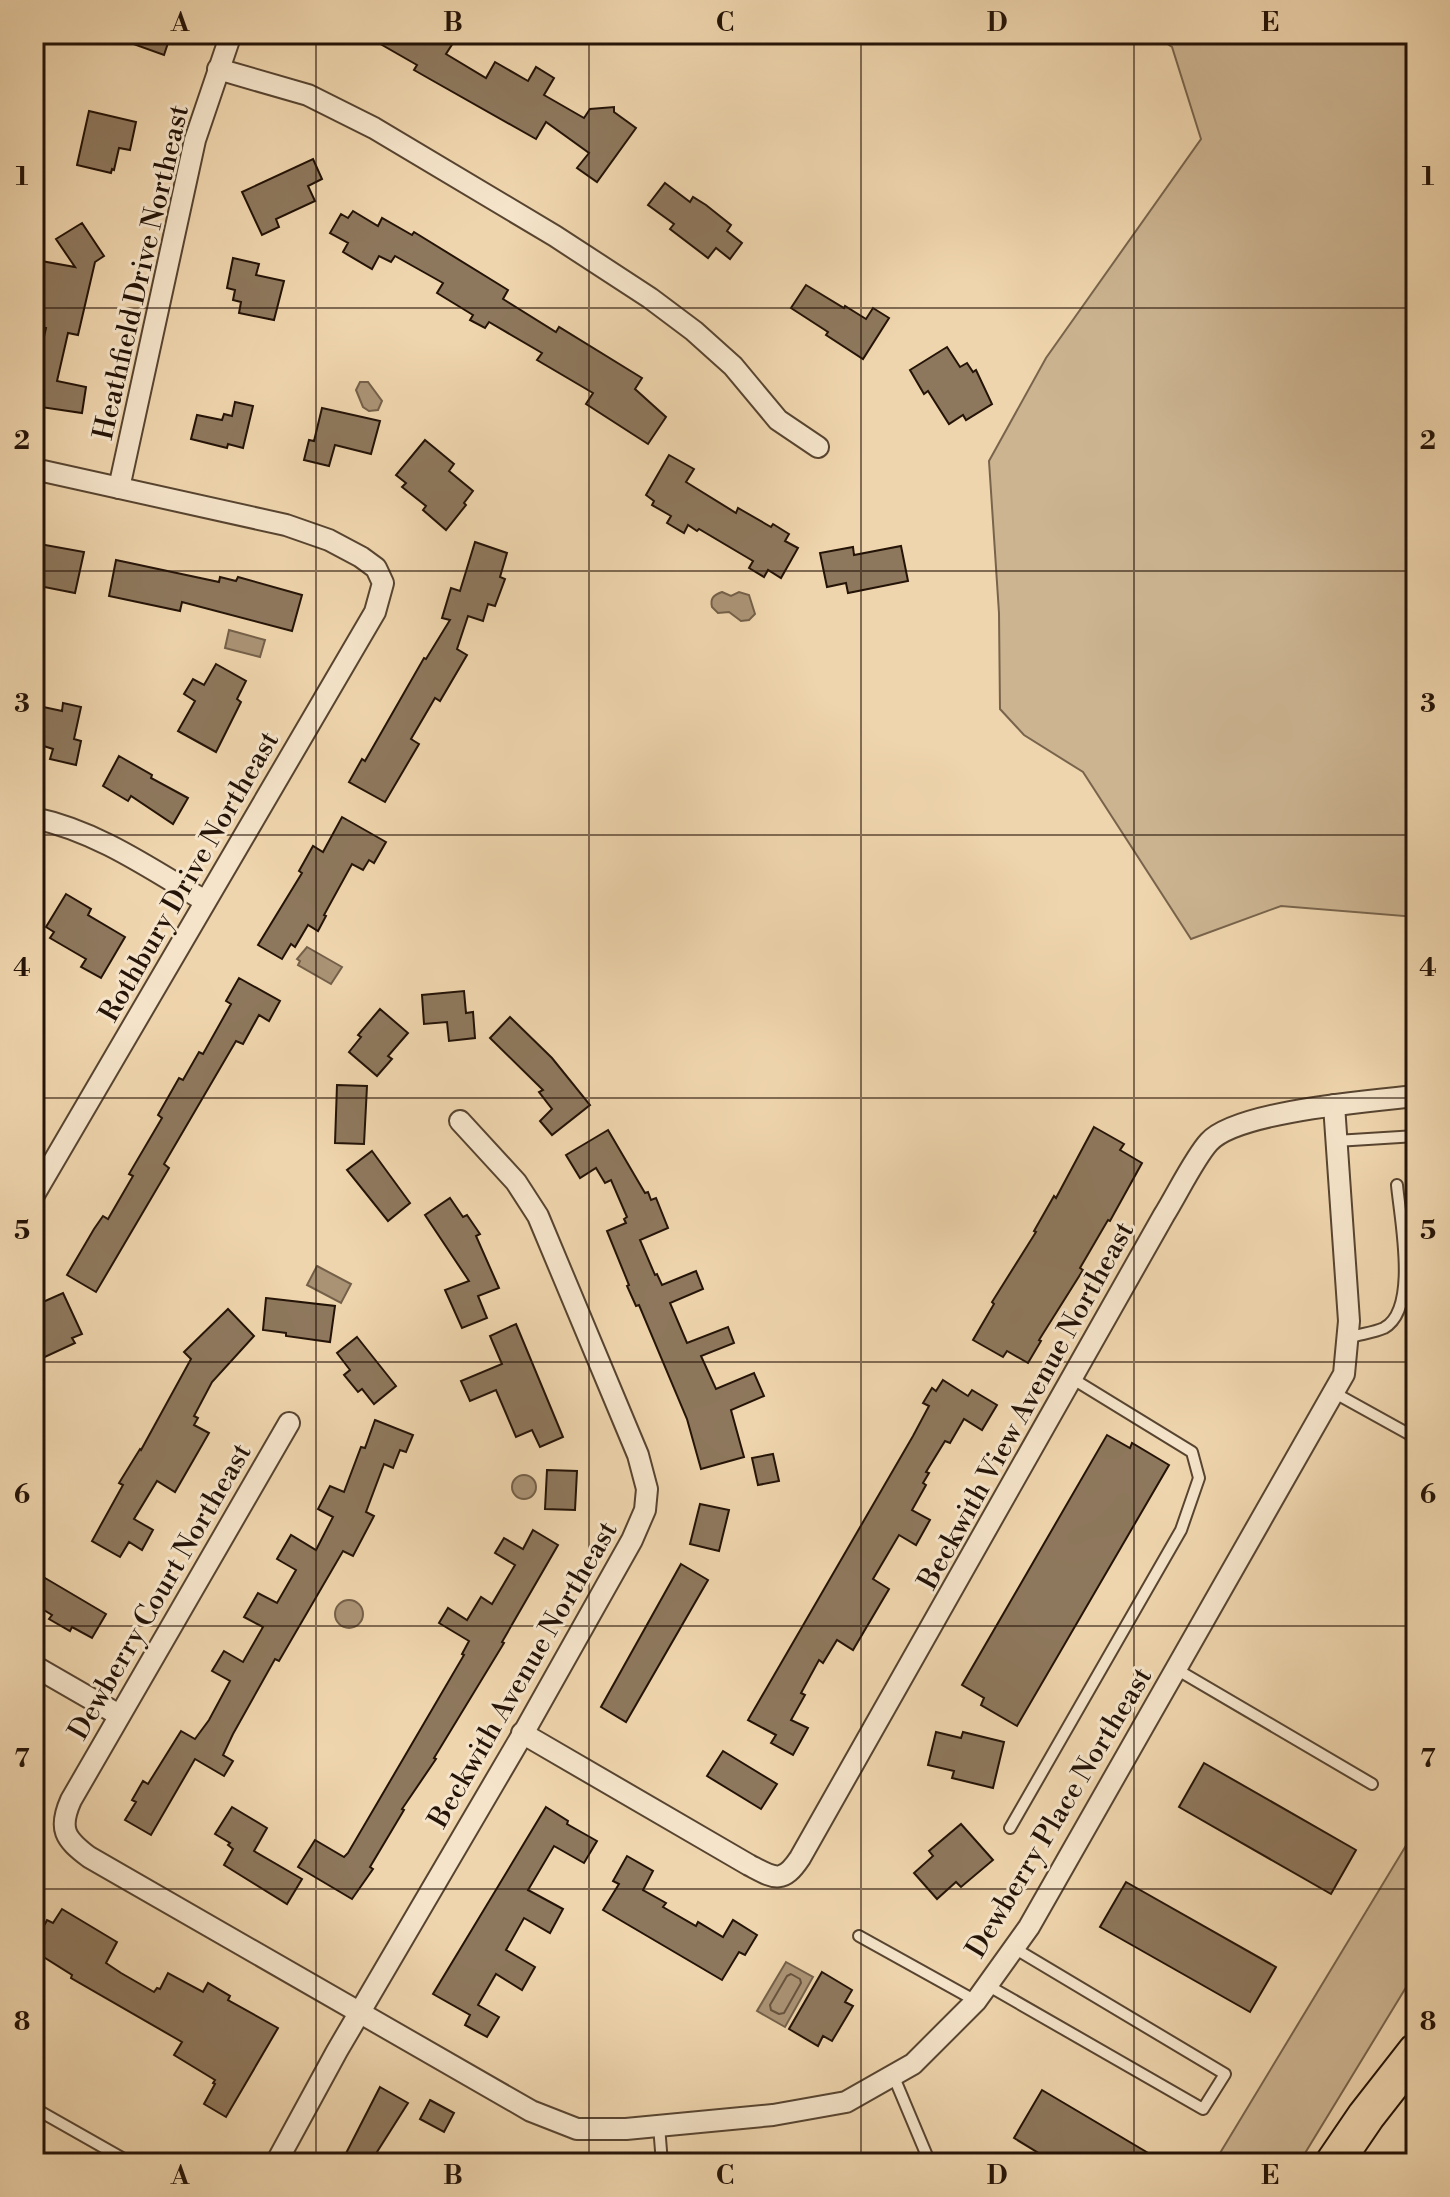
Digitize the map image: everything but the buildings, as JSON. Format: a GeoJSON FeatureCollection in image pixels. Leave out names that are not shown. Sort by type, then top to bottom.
{"type":"FeatureCollection","features":[{"type":"Feature","properties":{"kind":"highway"},"geometry":{"type":"LineString","coordinates":[[1334,2163],[1416,2052]]}},
{"type":"Feature","properties":{"kind":"highway"},"geometry":{"type":"LineString","coordinates":[[1361,2163],[1416,2063]]}},
{"type":"Feature","properties":{"kind":"street","name":"Heathfield Drive Northeast"},"geometry":{"type":"LineString","coordinates":[[119,488],[195,140],[231,34]]}},
{"type":"Feature","properties":{"kind":"street"},"geometry":{"type":"LineString","coordinates":[[218,69],[308,95],[374,128],[555,236],[650,298],[694,331],[733,366],[778,420],[818,447]]}},
{"type":"Feature","properties":{"kind":"street"},"geometry":{"type":"LineString","coordinates":[[34,469],[119,488]]}},
{"type":"Feature","properties":{"kind":"street","name":"Rothbury Drive Northeast"},"geometry":{"type":"LineString","coordinates":[[34,1195],[375,612],[383,583],[376,568],[329,540],[286,525],[119,488]]}},
{"type":"Feature","properties":{"kind":"street"},"geometry":{"type":"LineString","coordinates":[[34,818],[105,842],[205,901]]}},
{"type":"Feature","properties":{"kind":"street","name":"Beckwith View Avenue Northeast"},"geometry":{"type":"LineString","coordinates":[[522,1733],[749,1865],[781,1878],[797,1863],[813,1836],[1164,1215],[1209,1141],[1236,1125],[1334,1105],[1416,1096]]}},
{"type":"Feature","properties":{"kind":"street","name":"Dewberry Place Northeast"},"geometry":{"type":"LineString","coordinates":[[65,1831],[70,1842],[89,1857],[531,2111],[577,2129],[659,2126],[773,2115],[846,2102],[913,2064],[982,1993],[1029,1927],[1344,1374],[1349,1321],[1334,1105]]}},
{"type":"Feature","properties":{"kind":"street","name":"Beckwith Avenue Northeast"},"geometry":{"type":"LineString","coordinates":[[276,2163],[632,1540],[645,1510],[647,1489],[638,1455],[538,1216],[516,1182],[460,1121]]}},
{"type":"Feature","properties":{"kind":"street","name":"Dewberry Court Northeast"},"geometry":{"type":"LineString","coordinates":[[65,1831],[65,1813],[71,1800],[289,1423]]}},
{"type":"Feature","properties":{"kind":"street"},"geometry":{"type":"LineString","coordinates":[[34,1666],[119,1715]]}},
{"type":"Feature","properties":{"kind":"lane"},"geometry":{"type":"LineString","coordinates":[[1336,1141],[1416,1136]]}},
{"type":"Feature","properties":{"kind":"lane"},"geometry":{"type":"LineString","coordinates":[[1348,1338],[1386,1327],[1402,1304],[1405,1287],[1397,1185]]}},
{"type":"Feature","properties":{"kind":"lane"},"geometry":{"type":"LineString","coordinates":[[1010,1828],[1181,1530],[1199,1478],[1192,1452],[1073,1379]]}},
{"type":"Feature","properties":{"kind":"lane"},"geometry":{"type":"LineString","coordinates":[[1333,1392],[1416,1438]]}},
{"type":"Feature","properties":{"kind":"lane"},"geometry":{"type":"LineString","coordinates":[[1176,1669],[1372,1784]]}},
{"type":"Feature","properties":{"kind":"lane"},"geometry":{"type":"LineString","coordinates":[[859,1936],[982,1993],[1203,2109],[1225,2074],[1014,1948]]}},
{"type":"Feature","properties":{"kind":"lane"},"geometry":{"type":"LineString","coordinates":[[893,2075],[930,2163]]}},
{"type":"Feature","properties":{"kind":"lane"},"geometry":{"type":"LineString","coordinates":[[34,2108],[131,2163]]}},
{"type":"Feature","properties":{"kind":"lane"},"geometry":{"type":"LineString","coordinates":[[659,2126],[662,2163]]}},
{"type":"Feature","properties":{"kind":"shaded area"},"geometry":{"type":"Polygon","coordinates":[[[1152,34],[1416,34],[1416,917],[1281,906],[1191,939],[1083,772],[1024,735],[1000,709],[999,613],[989,461],[1046,358],[1201,139],[1172,47],[1152,34]]]}},
{"type":"Feature","properties":{"kind":"shaded area"},"geometry":{"type":"Polygon","coordinates":[[[1416,1829],[1416,1971],[1299,2163],[1214,2163],[1416,1829]]]}},
{"type":"Feature","properties":{"kind":"water"},"geometry":{"type":"Polygon","coordinates":[[[360,382],[368,382],[382,401],[378,410],[369,411],[363,407],[356,390],[360,382]]]}},
{"type":"Feature","properties":{"kind":"water"},"geometry":{"type":"Polygon","coordinates":[[[722,592],[731,596],[739,592],[749,595],[755,614],[749,620],[741,621],[729,612],[718,613],[711,602],[714,596],[722,592]]]}},
{"type":"Feature","properties":{"kind":"water"},"geometry":{"type":"Polygon","coordinates":[[[229,630],[265,640],[260,657],[225,648],[229,630]]]}},
{"type":"Feature","properties":{"kind":"water"},"geometry":{"type":"Polygon","coordinates":[[[307,947],[342,967],[331,984],[298,965],[300,961],[297,959],[307,947]]]}},
{"type":"Feature","properties":{"kind":"water"},"geometry":{"type":"Polygon","coordinates":[[[317,1266],[351,1284],[341,1303],[307,1285],[317,1266]]]}},
{"type":"Feature","properties":{"kind":"water"},"geometry":{"type":"Polygon","coordinates":[[[524,1475],[533,1478],[536,1487],[533,1496],[524,1499],[515,1496],[512,1487],[515,1478],[524,1475]]]}},
{"type":"Feature","properties":{"kind":"water"},"geometry":{"type":"Polygon","coordinates":[[[349,1600],[359,1604],[363,1614],[359,1624],[349,1628],[339,1624],[335,1614],[339,1604],[349,1600]]]}},
{"type":"Feature","properties":{"kind":"water"},"geometry":{"type":"Polygon","coordinates":[[[786,1962],[813,1977],[785,2027],[757,2011],[786,1962]]]}}]}
